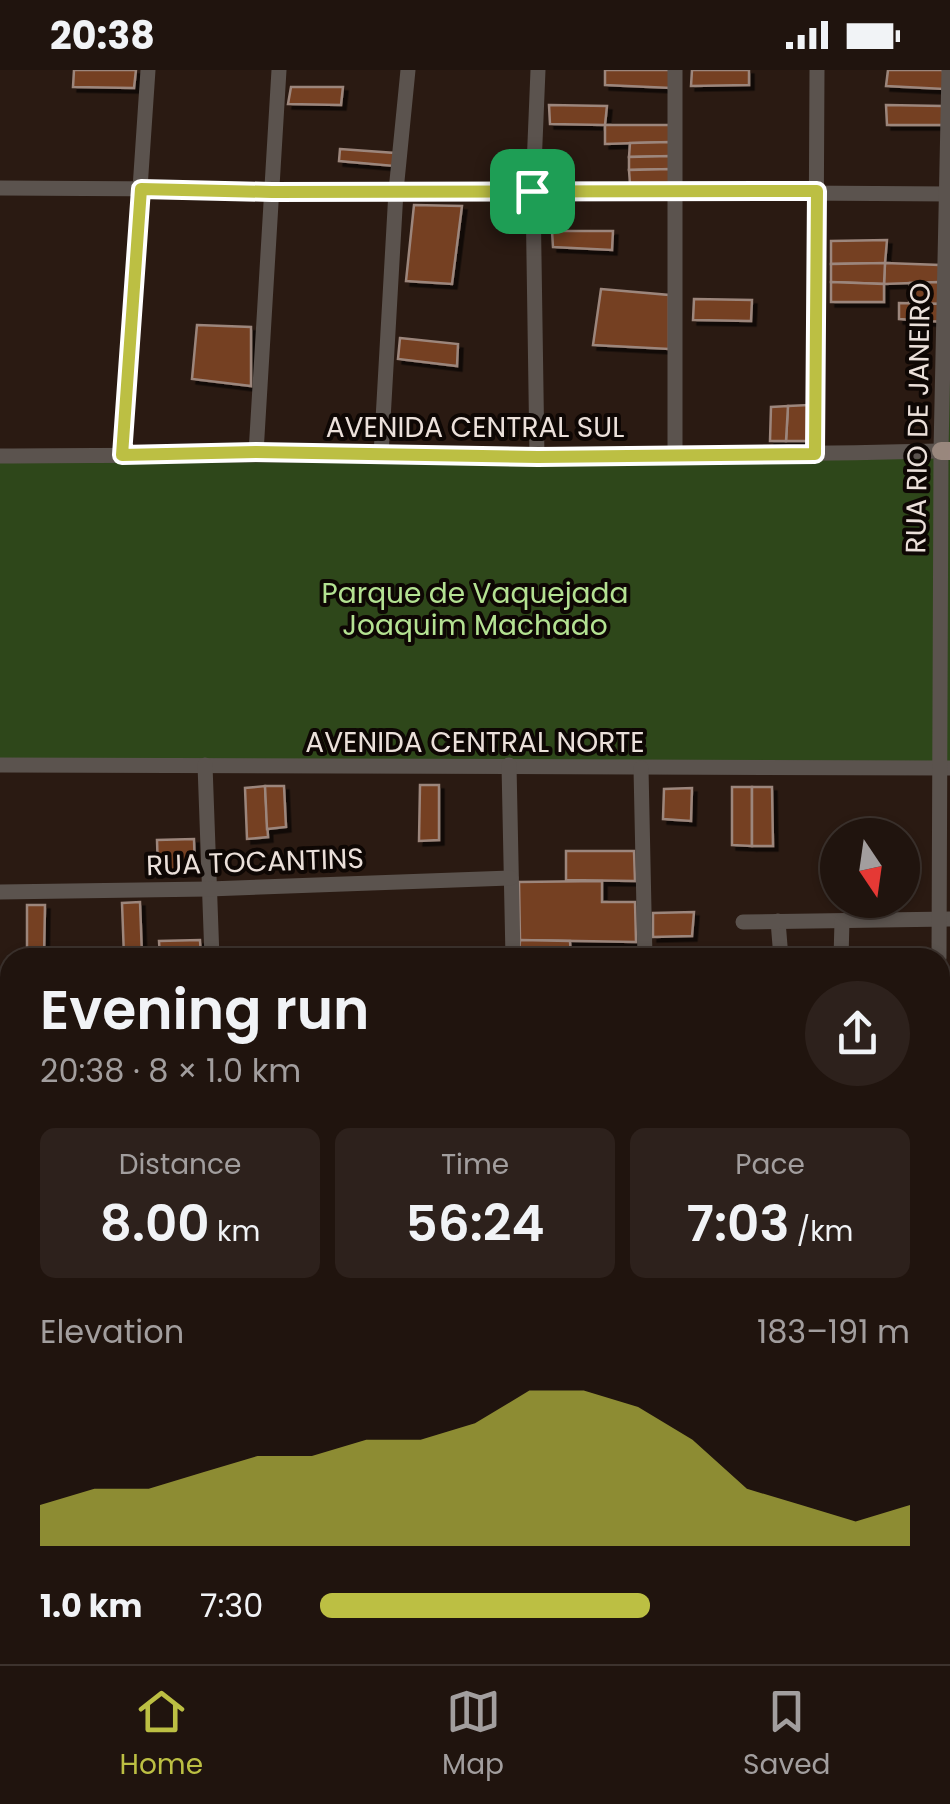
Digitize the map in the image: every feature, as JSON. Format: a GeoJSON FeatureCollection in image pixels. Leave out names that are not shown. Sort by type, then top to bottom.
{"type":"FeatureCollection","features":[{"type":"Feature","properties":{"kind":"street"},"geometry":{"type":"LineString","coordinates":[[122,455],[148,70]]}},
{"type":"Feature","properties":{"kind":"street"},"geometry":{"type":"LineString","coordinates":[[256,452],[279,70]]}},
{"type":"Feature","properties":{"kind":"street"},"geometry":{"type":"LineString","coordinates":[[381,456],[396,191],[408,70]]}},
{"type":"Feature","properties":{"kind":"street"},"geometry":{"type":"LineString","coordinates":[[538,70],[532,191],[538,457]]}},
{"type":"Feature","properties":{"kind":"street"},"geometry":{"type":"LineString","coordinates":[[675,70],[675,456]]}},
{"type":"Feature","properties":{"kind":"street"},"geometry":{"type":"LineString","coordinates":[[815,454],[817,70]]}},
{"type":"Feature","properties":{"kind":"street","name":"RUA RIO DE JANEIRO"},"geometry":{"type":"LineString","coordinates":[[940,948],[944,920],[949,70]]}},
{"type":"Feature","properties":{"kind":"street"},"geometry":{"type":"LineString","coordinates":[[0,188],[949,194]]}},
{"type":"Feature","properties":{"kind":"street","name":"AVENIDA CENTRAL SUL"},"geometry":{"type":"LineString","coordinates":[[0,456],[256,452],[538,457],[946,451]]}},
{"type":"Feature","properties":{"kind":"street","name":"AVENIDA CENTRAL NORTE"},"geometry":{"type":"LineString","coordinates":[[0,765],[944,768]]}},
{"type":"Feature","properties":{"kind":"street"},"geometry":{"type":"LineString","coordinates":[[205,766],[212,948]]}},
{"type":"Feature","properties":{"kind":"street"},"geometry":{"type":"LineString","coordinates":[[509,766],[513,948]]}},
{"type":"Feature","properties":{"kind":"street"},"geometry":{"type":"LineString","coordinates":[[641,768],[645,948]]}},
{"type":"Feature","properties":{"kind":"street","name":"RUA TOCANTINS"},"geometry":{"type":"LineString","coordinates":[[0,892],[209,890],[511,878]]}},
{"type":"Feature","properties":{"kind":"street"},"geometry":{"type":"LineString","coordinates":[[842,920],[842,948]]}},
{"type":"Feature","properties":{"kind":"street"},"geometry":{"type":"LineString","coordinates":[[743,922],[944,920]]}},
{"type":"Feature","properties":{"kind":"street"},"geometry":{"type":"LineString","coordinates":[[778,921],[779,948]]}},
{"type":"Feature","properties":{"kind":"green space","name":"Parque de Vaquejada Joaquim Machado"},"geometry":{"type":"Polygon","coordinates":[[[950,194],[950,768],[0,765],[0,456],[941,451],[950,194]]]}},
{"type":"Feature","properties":{"kind":"building"},"geometry":{"type":"Polygon","coordinates":[[[74,70],[136,70],[134,88],[73,87],[74,70]]]}},
{"type":"Feature","properties":{"kind":"building"},"geometry":{"type":"Polygon","coordinates":[[[605,70],[670,70],[671,88],[605,85],[605,70]]]}},
{"type":"Feature","properties":{"kind":"building"},"geometry":{"type":"Polygon","coordinates":[[[692,70],[749,70],[749,85],[691,86],[692,70]]]}},
{"type":"Feature","properties":{"kind":"building"},"geometry":{"type":"Polygon","coordinates":[[[888,70],[943,70],[944,89],[886,86],[888,70]]]}},
{"type":"Feature","properties":{"kind":"building"},"geometry":{"type":"Polygon","coordinates":[[[291,87],[343,87],[341,105],[288,104],[291,87]]]}},
{"type":"Feature","properties":{"kind":"building"},"geometry":{"type":"Polygon","coordinates":[[[549,105],[607,106],[605,125],[550,124],[549,105]]]}},
{"type":"Feature","properties":{"kind":"building"},"geometry":{"type":"Polygon","coordinates":[[[886,105],[943,106],[943,125],[887,125],[886,105]]]}},
{"type":"Feature","properties":{"kind":"building"},"geometry":{"type":"Polygon","coordinates":[[[605,125],[670,125],[670,142],[605,144],[605,125]]]}},
{"type":"Feature","properties":{"kind":"building"},"geometry":{"type":"Polygon","coordinates":[[[670,142],[670,156],[629,157],[630,143],[670,142]]]}},
{"type":"Feature","properties":{"kind":"building"},"geometry":{"type":"Polygon","coordinates":[[[340,149],[395,153],[394,166],[339,161],[340,149]]]}},
{"type":"Feature","properties":{"kind":"building"},"geometry":{"type":"Polygon","coordinates":[[[670,156],[671,169],[629,170],[629,157],[670,156]]]}},
{"type":"Feature","properties":{"kind":"building"},"geometry":{"type":"Polygon","coordinates":[[[671,169],[671,185],[630,184],[629,170],[671,169]]]}},
{"type":"Feature","properties":{"kind":"building"},"geometry":{"type":"Polygon","coordinates":[[[414,205],[462,206],[452,284],[406,281],[414,205]]]}},
{"type":"Feature","properties":{"kind":"building"},"geometry":{"type":"Polygon","coordinates":[[[552,231],[613,231],[612,250],[553,247],[552,231]]]}},
{"type":"Feature","properties":{"kind":"building"},"geometry":{"type":"Polygon","coordinates":[[[887,240],[885,263],[831,264],[831,241],[887,240]]]}},
{"type":"Feature","properties":{"kind":"building"},"geometry":{"type":"Polygon","coordinates":[[[885,263],[940,265],[939,282],[884,284],[885,263]]]}},
{"type":"Feature","properties":{"kind":"building"},"geometry":{"type":"Polygon","coordinates":[[[885,263],[884,284],[831,282],[831,264],[885,263]]]}},
{"type":"Feature","properties":{"kind":"building"},"geometry":{"type":"Polygon","coordinates":[[[831,282],[884,284],[884,302],[831,302],[831,282]]]}},
{"type":"Feature","properties":{"kind":"building"},"geometry":{"type":"Polygon","coordinates":[[[939,282],[945,304],[909,304],[910,283],[939,282]]]}},
{"type":"Feature","properties":{"kind":"building"},"geometry":{"type":"Polygon","coordinates":[[[601,289],[669,295],[669,349],[593,345],[601,289]]]}},
{"type":"Feature","properties":{"kind":"building"},"geometry":{"type":"Polygon","coordinates":[[[694,299],[752,300],[751,321],[693,320],[694,299]]]}},
{"type":"Feature","properties":{"kind":"building"},"geometry":{"type":"Polygon","coordinates":[[[899,303],[945,304],[944,322],[899,319],[899,303]]]}},
{"type":"Feature","properties":{"kind":"building"},"geometry":{"type":"Polygon","coordinates":[[[197,325],[251,327],[251,386],[192,379],[197,325]]]}},
{"type":"Feature","properties":{"kind":"building"},"geometry":{"type":"Polygon","coordinates":[[[400,338],[458,344],[457,366],[398,359],[400,338]]]}},
{"type":"Feature","properties":{"kind":"building"},"geometry":{"type":"Polygon","coordinates":[[[809,405],[808,441],[786,441],[788,406],[809,405]]]}},
{"type":"Feature","properties":{"kind":"building"},"geometry":{"type":"Polygon","coordinates":[[[788,406],[786,441],[770,441],[771,407],[788,406]]]}},
{"type":"Feature","properties":{"kind":"building"},"geometry":{"type":"Polygon","coordinates":[[[420,785],[439,785],[439,840],[419,841],[420,785]]]}},
{"type":"Feature","properties":{"kind":"building"},"geometry":{"type":"Polygon","coordinates":[[[265,786],[268,837],[247,839],[245,788],[265,786]]]}},
{"type":"Feature","properties":{"kind":"building"},"geometry":{"type":"Polygon","coordinates":[[[265,786],[284,786],[286,827],[267,829],[265,786]]]}},
{"type":"Feature","properties":{"kind":"building"},"geometry":{"type":"Polygon","coordinates":[[[732,787],[752,787],[752,846],[732,845],[732,787]]]}},
{"type":"Feature","properties":{"kind":"building"},"geometry":{"type":"Polygon","coordinates":[[[752,787],[772,787],[773,846],[752,846],[752,787]]]}},
{"type":"Feature","properties":{"kind":"building"},"geometry":{"type":"Polygon","coordinates":[[[692,788],[691,821],[663,819],[664,789],[692,788]]]}},
{"type":"Feature","properties":{"kind":"building"},"geometry":{"type":"Polygon","coordinates":[[[194,839],[195,871],[158,872],[157,840],[194,839]]]}},
{"type":"Feature","properties":{"kind":"building"},"geometry":{"type":"Polygon","coordinates":[[[566,851],[634,851],[635,881],[566,880],[566,851]]]}},
{"type":"Feature","properties":{"kind":"building"},"geometry":{"type":"Polygon","coordinates":[[[602,881],[602,902],[635,902],[636,942],[520,940],[519,882],[602,881]]]}},
{"type":"Feature","properties":{"kind":"building"},"geometry":{"type":"Polygon","coordinates":[[[140,902],[142,948],[124,948],[122,903],[140,902]]]}},
{"type":"Feature","properties":{"kind":"building"},"geometry":{"type":"Polygon","coordinates":[[[27,905],[45,905],[44,948],[27,948],[27,905]]]}},
{"type":"Feature","properties":{"kind":"building"},"geometry":{"type":"Polygon","coordinates":[[[694,912],[692,936],[653,937],[653,913],[694,912]]]}},
{"type":"Feature","properties":{"kind":"building"},"geometry":{"type":"Polygon","coordinates":[[[200,940],[200,948],[159,948],[159,941],[200,940]]]}},
{"type":"Feature","properties":{"kind":"building"},"geometry":{"type":"Polygon","coordinates":[[[520,940],[570,941],[570,948],[520,948],[520,940]]]}},
{"type":"Feature","properties":{"kind":"route"},"geometry":{"type":"LineString","coordinates":[[141,189],[532,191],[817,191],[815,454],[122,455],[141,189]]}}]}
